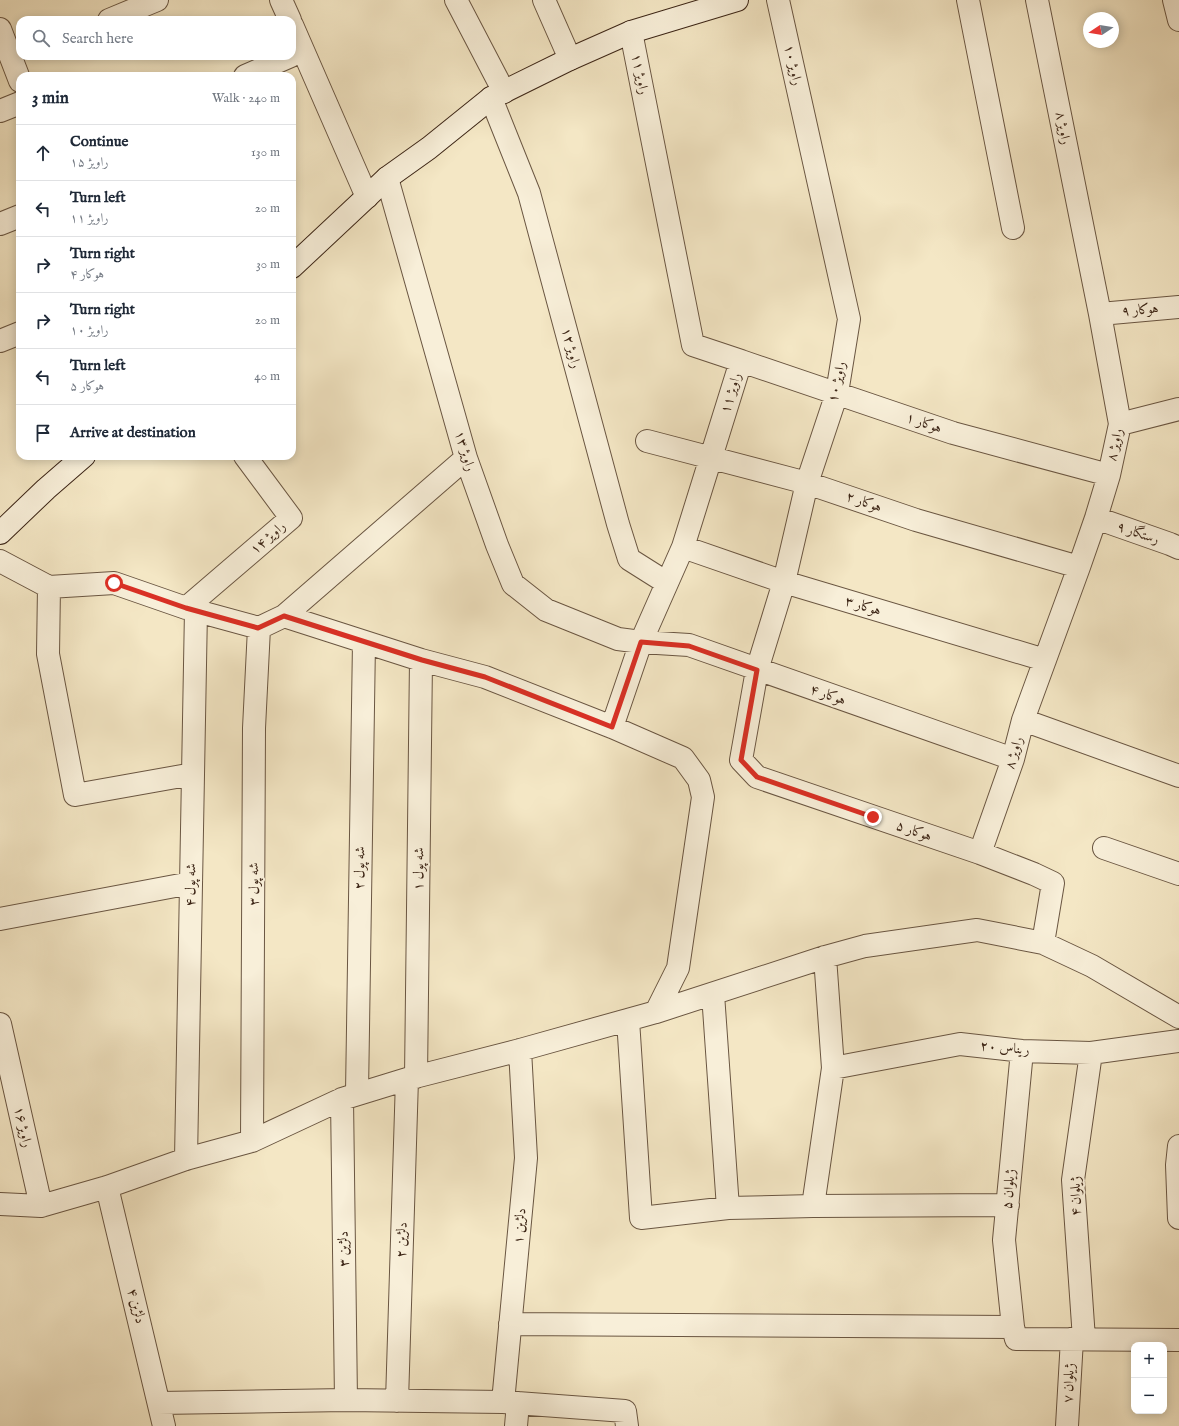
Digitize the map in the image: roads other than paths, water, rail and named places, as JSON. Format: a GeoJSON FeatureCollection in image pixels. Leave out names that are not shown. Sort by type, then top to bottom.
{"type":"FeatureCollection","features":[{"type":"Feature","properties":{"kind":"street"},"geometry":{"type":"LineString","coordinates":[[119,16],[157,0]]}},
{"type":"Feature","properties":{"kind":"street"},"geometry":{"type":"LineString","coordinates":[[281,0],[288,16]]}},
{"type":"Feature","properties":{"kind":"street","name":"راویژ ۱۲"},"geometry":{"type":"LineString","coordinates":[[456,0],[498,95],[529,193],[618,524],[629,559],[667,583]]}},
{"type":"Feature","properties":{"kind":"street"},"geometry":{"type":"LineString","coordinates":[[544,0],[570,58]]}},
{"type":"Feature","properties":{"kind":"street"},"geometry":{"type":"LineString","coordinates":[[296,263],[387,178],[498,95],[570,58],[632,32],[738,0]]}},
{"type":"Feature","properties":{"kind":"street","name":"راویژ ۱۰"},"geometry":{"type":"LineString","coordinates":[[741,760],[757,670],[784,582],[806,483],[837,393],[850,319],[778,0]]}},
{"type":"Feature","properties":{"kind":"street"},"geometry":{"type":"LineString","coordinates":[[968,0],[1013,228]]}},
{"type":"Feature","properties":{"kind":"street","name":"راویژ ۸"},"geometry":{"type":"LineString","coordinates":[[980,853],[1013,759],[1023,720],[1096,518],[1109,475],[1120,424],[1100,314],[1037,0]]}},
{"type":"Feature","properties":{"kind":"street"},"geometry":{"type":"LineString","coordinates":[[1174,0],[1179,20]]}},
{"type":"Feature","properties":{"kind":"street"},"geometry":{"type":"LineString","coordinates":[[0,29],[16,55]]}},
{"type":"Feature","properties":{"kind":"street","name":"راویژ ۱۱"},"geometry":{"type":"LineString","coordinates":[[612,727],[641,642],[683,547],[741,361],[693,345],[632,32]]}},
{"type":"Feature","properties":{"kind":"street"},"geometry":{"type":"LineString","coordinates":[[296,54],[367,197]]}},
{"type":"Feature","properties":{"kind":"street"},"geometry":{"type":"LineString","coordinates":[[18,60],[19,72]]}},
{"type":"Feature","properties":{"kind":"street"},"geometry":{"type":"LineString","coordinates":[[254,72],[282,60]]}},
{"type":"Feature","properties":{"kind":"street"},"geometry":{"type":"LineString","coordinates":[[0,111],[16,104]]}},
{"type":"Feature","properties":{"kind":"street","name":"راویژ ۱۳"},"geometry":{"type":"LineString","coordinates":[[387,178],[466,458],[497,545],[513,584],[546,610],[618,639],[641,642]]}},
{"type":"Feature","properties":{"kind":"street"},"geometry":{"type":"LineString","coordinates":[[0,224],[16,218]]}},
{"type":"Feature","properties":{"kind":"street","name":"هوکار ۹"},"geometry":{"type":"LineString","coordinates":[[1100,314],[1179,307]]}},
{"type":"Feature","properties":{"kind":"street"},"geometry":{"type":"LineString","coordinates":[[0,341],[16,335]]}},
{"type":"Feature","properties":{"kind":"street","name":"هوکار ۱"},"geometry":{"type":"LineString","coordinates":[[741,361],[953,433],[1109,475]]}},
{"type":"Feature","properties":{"kind":"street"},"geometry":{"type":"LineString","coordinates":[[1120,424],[1179,409]]}},
{"type":"Feature","properties":{"kind":"street","name":"هوکار ۲"},"geometry":{"type":"LineString","coordinates":[[647,441],[806,483],[916,520],[1079,567]]}},
{"type":"Feature","properties":{"kind":"street"},"geometry":{"type":"LineString","coordinates":[[0,561],[49,587],[114,583],[191,609],[258,628],[284,616],[466,458]]}},
{"type":"Feature","properties":{"kind":"street"},"geometry":{"type":"LineString","coordinates":[[0,533],[46,489],[79,460]]}},
{"type":"Feature","properties":{"kind":"street","name":"راویژ ۱۴"},"geometry":{"type":"LineString","coordinates":[[191,609],[291,518],[248,460]]}},
{"type":"Feature","properties":{"kind":"street","name":"رستگار ۹"},"geometry":{"type":"LineString","coordinates":[[1096,518],[1179,548]]}},
{"type":"Feature","properties":{"kind":"street","name":"هوکار ۳"},"geometry":{"type":"LineString","coordinates":[[683,547],[784,582],[1045,660]]}},
{"type":"Feature","properties":{"kind":"street"},"geometry":{"type":"LineString","coordinates":[[49,587],[48,654],[75,795],[192,774]]}},
{"type":"Feature","properties":{"kind":"street","name":"شه پول ۴"},"geometry":{"type":"LineString","coordinates":[[186,1159],[192,774],[191,609]]}},
{"type":"Feature","properties":{"kind":"street"},"geometry":{"type":"LineString","coordinates":[[284,616],[422,660],[485,677],[612,727],[683,758],[699,780],[703,797],[678,968],[656,1012]]}},
{"type":"Feature","properties":{"kind":"street","name":"شه پول ۳"},"geometry":{"type":"LineString","coordinates":[[252,1141],[254,728],[258,628]]}},
{"type":"Feature","properties":{"kind":"street","name":"شه پول ۲"},"geometry":{"type":"LineString","coordinates":[[349,1096],[364,642]]}},
{"type":"Feature","properties":{"kind":"street","name":"هوکار ۴"},"geometry":{"type":"LineString","coordinates":[[641,642],[689,646],[1013,759]]}},
{"type":"Feature","properties":{"kind":"street","name":"شه پول ۱"},"geometry":{"type":"LineString","coordinates":[[411,1078],[422,660]]}},
{"type":"Feature","properties":{"kind":"street"},"geometry":{"type":"LineString","coordinates":[[1023,720],[1179,776]]}},
{"type":"Feature","properties":{"kind":"street","name":"هوکار ۵"},"geometry":{"type":"LineString","coordinates":[[741,760],[757,777],[980,853],[1053,883],[1043,943]]}},
{"type":"Feature","properties":{"kind":"street"},"geometry":{"type":"LineString","coordinates":[[1104,848],[1179,874]]}},
{"type":"Feature","properties":{"kind":"street"},"geometry":{"type":"LineString","coordinates":[[0,919],[191,883]]}},
{"type":"Feature","properties":{"kind":"street"},"geometry":{"type":"LineString","coordinates":[[0,1204],[41,1206],[107,1187],[186,1159],[252,1141],[349,1096],[656,1012],[825,957],[865,946],[977,930],[1043,943],[1092,966],[1179,1017]]}},
{"type":"Feature","properties":{"kind":"street"},"geometry":{"type":"LineString","coordinates":[[813,1206],[833,1068],[825,957]]}},
{"type":"Feature","properties":{"kind":"street"},"geometry":{"type":"LineString","coordinates":[[713,994],[728,1208]]}},
{"type":"Feature","properties":{"kind":"street"},"geometry":{"type":"LineString","coordinates":[[628,1020],[641,1218],[728,1208],[1008,1205]]}},
{"type":"Feature","properties":{"kind":"street","name":"راویژ ۱۶"},"geometry":{"type":"LineString","coordinates":[[0,1024],[41,1206]]}},
{"type":"Feature","properties":{"kind":"street","name":"ریناس ۲۰"},"geometry":{"type":"LineString","coordinates":[[833,1068],[960,1044],[1022,1051],[1091,1053],[1179,1041]]}},
{"type":"Feature","properties":{"kind":"street","name":"دلژین ۱"},"geometry":{"type":"LineString","coordinates":[[516,1426],[510,1403],[510,1324],[526,1158],[520,1050]]}},
{"type":"Feature","properties":{"kind":"street","name":"ژیلوان ۵"},"geometry":{"type":"LineString","coordinates":[[1013,1327],[1004,1240],[1022,1051]]}},
{"type":"Feature","properties":{"kind":"street","name":"ژیلوان ۴"},"geometry":{"type":"LineString","coordinates":[[1078,1339],[1073,1180],[1091,1053]]}},
{"type":"Feature","properties":{"kind":"street","name":"دلژین ۲"},"geometry":{"type":"LineString","coordinates":[[397,1401],[411,1078]]}},
{"type":"Feature","properties":{"kind":"street","name":"دلژین ۳"},"geometry":{"type":"LineString","coordinates":[[346,1400],[349,1096]]}},
{"type":"Feature","properties":{"kind":"street"},"geometry":{"type":"LineString","coordinates":[[1179,1146],[1177,1165],[1179,1218]]}},
{"type":"Feature","properties":{"kind":"street","name":"دلژین ۴"},"geometry":{"type":"LineString","coordinates":[[107,1187],[164,1426]]}},
{"type":"Feature","properties":{"kind":"street"},"geometry":{"type":"LineString","coordinates":[[510,1324],[1013,1327],[1016,1339],[1179,1340]]}},
{"type":"Feature","properties":{"kind":"street","name":"ژیلوان ۷"},"geometry":{"type":"LineString","coordinates":[[1067,1426],[1078,1339]]}},
{"type":"Feature","properties":{"kind":"street"},"geometry":{"type":"LineString","coordinates":[[159,1403],[346,1400],[510,1403],[626,1419]]}}]}
